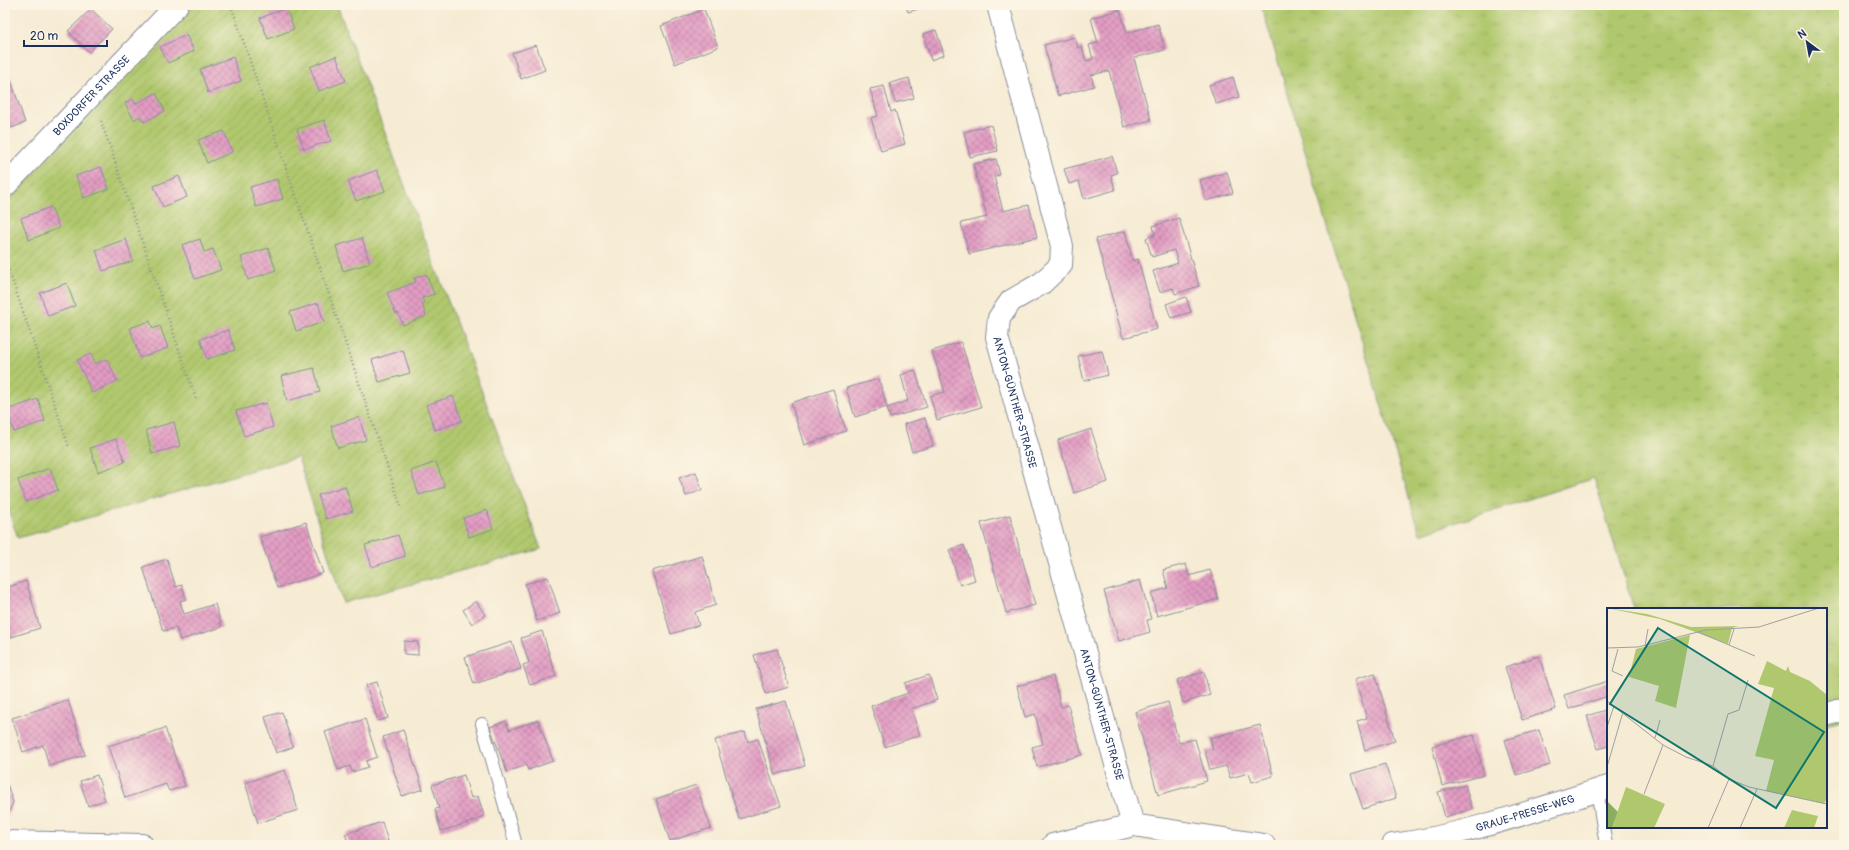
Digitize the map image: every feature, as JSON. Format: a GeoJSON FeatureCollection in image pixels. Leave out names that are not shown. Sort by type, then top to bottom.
{"type":"FeatureCollection","features":[{"type":"Feature","properties":{"kind":"street","name":"BOXDORFER STRASSE"},"geometry":{"type":"LineString","coordinates":[[5,186],[177,5]]}},
{"type":"Feature","properties":{"kind":"street","name":"ANTON-GÜNTHER-STRASSE"},"geometry":{"type":"LineString","coordinates":[[998,5],[1062,246],[1061,265],[1042,283],[1011,301],[999,318],[997,337],[1133,825]]}},
{"type":"Feature","properties":{"kind":"street"},"geometry":{"type":"LineString","coordinates":[[1827,715],[1844,709]]}},
{"type":"Feature","properties":{"kind":"street","name":"GRAUE-PRESSE-WEG"},"geometry":{"type":"LineString","coordinates":[[1393,845],[1426,841],[1491,823],[1602,788]]}},
{"type":"Feature","properties":{"kind":"street"},"geometry":{"type":"LineString","coordinates":[[1053,845],[1133,825],[1264,845]]}},
{"type":"Feature","properties":{"kind":"street"},"geometry":{"type":"LineString","coordinates":[[5,842],[34,844],[142,845]]}},
{"type":"Feature","properties":{"kind":"lane"},"geometry":{"type":"LineString","coordinates":[[482,724],[516,845]]}},
{"type":"Feature","properties":{"kind":"lane"},"geometry":{"type":"LineString","coordinates":[[1602,788],[1606,845]]}},
{"type":"Feature","properties":{"kind":"path"},"geometry":{"type":"LineString","coordinates":[[231,5],[401,507]]}},
{"type":"Feature","properties":{"kind":"path"},"geometry":{"type":"LineString","coordinates":[[92,94],[196,399]]}},
{"type":"Feature","properties":{"kind":"path"},"geometry":{"type":"LineString","coordinates":[[5,259],[69,447]]}},
{"type":"Feature","properties":{"kind":"green space"},"geometry":{"type":"Polygon","coordinates":[[[189,5],[337,5],[541,549],[343,603],[298,457],[18,538],[5,500],[5,202],[189,5]]]}},
{"type":"Feature","properties":{"kind":"green space"},"geometry":{"type":"Polygon","coordinates":[[[1261,5],[1844,5],[1844,718],[1827,724],[1827,608],[1634,608],[1594,478],[1420,534],[1261,5]]]}},
{"type":"Feature","properties":{"kind":"building"},"geometry":{"type":"Polygon","coordinates":[[[906,5],[932,5],[908,12],[906,5]]]}},
{"type":"Feature","properties":{"kind":"building"},"geometry":{"type":"Polygon","coordinates":[[[286,8],[294,29],[268,39],[260,18],[286,8]]]}},
{"type":"Feature","properties":{"kind":"building"},"geometry":{"type":"Polygon","coordinates":[[[91,9],[112,29],[89,52],[68,31],[91,9]]]}},
{"type":"Feature","properties":{"kind":"building"},"geometry":{"type":"Polygon","coordinates":[[[704,9],[718,47],[675,64],[661,26],[704,9]]]}},
{"type":"Feature","properties":{"kind":"building"},"geometry":{"type":"Polygon","coordinates":[[[1120,10],[1127,33],[1158,24],[1165,50],[1134,58],[1151,120],[1124,127],[1109,71],[1091,75],[1094,86],[1058,96],[1044,45],[1075,37],[1078,48],[1082,47],[1086,61],[1093,59],[1089,45],[1098,43],[1091,18],[1120,10]]]}},
{"type":"Feature","properties":{"kind":"building"},"geometry":{"type":"Polygon","coordinates":[[[936,30],[944,55],[931,60],[923,34],[936,30]]]}},
{"type":"Feature","properties":{"kind":"building"},"geometry":{"type":"Polygon","coordinates":[[[186,35],[194,51],[168,63],[160,47],[186,35]]]}},
{"type":"Feature","properties":{"kind":"building"},"geometry":{"type":"Polygon","coordinates":[[[536,45],[545,70],[521,79],[512,53],[536,45]]]}},
{"type":"Feature","properties":{"kind":"building"},"geometry":{"type":"Polygon","coordinates":[[[336,56],[346,81],[319,91],[310,67],[336,56]]]}},
{"type":"Feature","properties":{"kind":"building"},"geometry":{"type":"Polygon","coordinates":[[[233,57],[241,81],[208,93],[200,69],[233,57]]]}},
{"type":"Feature","properties":{"kind":"building"},"geometry":{"type":"Polygon","coordinates":[[[8,71],[25,123],[5,130],[5,72],[8,71]]]}},
{"type":"Feature","properties":{"kind":"building"},"geometry":{"type":"Polygon","coordinates":[[[1233,77],[1239,97],[1216,104],[1209,85],[1233,77]]]}},
{"type":"Feature","properties":{"kind":"building"},"geometry":{"type":"Polygon","coordinates":[[[909,78],[914,98],[895,103],[890,83],[909,78]]]}},
{"type":"Feature","properties":{"kind":"building"},"geometry":{"type":"Polygon","coordinates":[[[884,86],[891,112],[895,110],[905,144],[881,151],[871,118],[878,116],[870,89],[884,86]]]}},
{"type":"Feature","properties":{"kind":"building"},"geometry":{"type":"Polygon","coordinates":[[[156,93],[165,111],[144,122],[140,116],[134,120],[125,103],[133,99],[135,104],[156,93]]]}},
{"type":"Feature","properties":{"kind":"building"},"geometry":{"type":"Polygon","coordinates":[[[324,120],[331,141],[304,149],[297,129],[324,120]]]}},
{"type":"Feature","properties":{"kind":"building"},"geometry":{"type":"Polygon","coordinates":[[[991,125],[998,151],[970,157],[964,132],[991,125]]]}},
{"type":"Feature","properties":{"kind":"building"},"geometry":{"type":"Polygon","coordinates":[[[224,131],[232,152],[207,163],[198,140],[224,131]]]}},
{"type":"Feature","properties":{"kind":"building"},"geometry":{"type":"Polygon","coordinates":[[[1112,156],[1117,173],[1111,175],[1115,190],[1084,199],[1079,181],[1069,184],[1064,169],[1112,156]]]}},
{"type":"Feature","properties":{"kind":"building"},"geometry":{"type":"Polygon","coordinates":[[[996,159],[1000,175],[994,176],[1003,211],[1029,205],[1037,237],[969,254],[961,223],[987,217],[973,164],[996,159]]]}},
{"type":"Feature","properties":{"kind":"building"},"geometry":{"type":"Polygon","coordinates":[[[101,167],[109,189],[84,198],[76,176],[101,167]]]}},
{"type":"Feature","properties":{"kind":"building"},"geometry":{"type":"Polygon","coordinates":[[[377,170],[385,191],[356,201],[348,181],[377,170]]]}},
{"type":"Feature","properties":{"kind":"building"},"geometry":{"type":"Polygon","coordinates":[[[1227,172],[1233,193],[1206,201],[1200,180],[1227,172]]]}},
{"type":"Feature","properties":{"kind":"building"},"geometry":{"type":"Polygon","coordinates":[[[179,176],[187,197],[163,207],[154,186],[179,176]]]}},
{"type":"Feature","properties":{"kind":"building"},"geometry":{"type":"Polygon","coordinates":[[[277,179],[283,199],[256,207],[250,187],[277,179]]]}},
{"type":"Feature","properties":{"kind":"building"},"geometry":{"type":"Polygon","coordinates":[[[51,207],[59,228],[29,240],[21,218],[51,207]]]}},
{"type":"Feature","properties":{"kind":"building"},"geometry":{"type":"Polygon","coordinates":[[[1179,218],[1199,286],[1175,294],[1173,288],[1160,292],[1153,271],[1178,263],[1174,250],[1152,257],[1146,238],[1155,235],[1153,226],[1179,218]]]}},
{"type":"Feature","properties":{"kind":"building"},"geometry":{"type":"Polygon","coordinates":[[[1125,231],[1133,261],[1138,259],[1157,329],[1123,338],[1096,239],[1125,231]]]}},
{"type":"Feature","properties":{"kind":"building"},"geometry":{"type":"Polygon","coordinates":[[[362,238],[370,263],[343,271],[336,246],[362,238]]]}},
{"type":"Feature","properties":{"kind":"building"},"geometry":{"type":"Polygon","coordinates":[[[126,239],[133,261],[103,271],[96,250],[126,239]]]}},
{"type":"Feature","properties":{"kind":"building"},"geometry":{"type":"Polygon","coordinates":[[[200,239],[204,252],[213,249],[221,270],[195,279],[182,245],[200,239]]]}},
{"type":"Feature","properties":{"kind":"building"},"geometry":{"type":"Polygon","coordinates":[[[268,248],[276,270],[248,280],[241,257],[268,248]]]}},
{"type":"Feature","properties":{"kind":"building"},"geometry":{"type":"Polygon","coordinates":[[[426,274],[434,294],[422,298],[424,303],[422,304],[426,316],[403,325],[398,313],[396,314],[387,293],[416,282],[414,278],[426,274]]]}},
{"type":"Feature","properties":{"kind":"building"},"geometry":{"type":"Polygon","coordinates":[[[67,283],[75,306],[48,316],[40,293],[67,283]]]}},
{"type":"Feature","properties":{"kind":"building"},"geometry":{"type":"Polygon","coordinates":[[[1186,297],[1191,312],[1171,318],[1166,304],[1186,297]]]}},
{"type":"Feature","properties":{"kind":"building"},"geometry":{"type":"Polygon","coordinates":[[[318,303],[324,322],[296,331],[290,312],[318,303]]]}},
{"type":"Feature","properties":{"kind":"building"},"geometry":{"type":"Polygon","coordinates":[[[150,321],[153,329],[160,326],[168,348],[140,358],[130,328],[150,321]]]}},
{"type":"Feature","properties":{"kind":"building"},"geometry":{"type":"Polygon","coordinates":[[[228,330],[235,350],[207,359],[200,339],[228,330]]]}},
{"type":"Feature","properties":{"kind":"building"},"geometry":{"type":"Polygon","coordinates":[[[961,342],[981,407],[937,420],[930,396],[945,392],[932,351],[961,342]]]}},
{"type":"Feature","properties":{"kind":"building"},"geometry":{"type":"Polygon","coordinates":[[[403,350],[410,373],[379,382],[372,360],[403,350]]]}},
{"type":"Feature","properties":{"kind":"building"},"geometry":{"type":"Polygon","coordinates":[[[1102,351],[1108,375],[1084,381],[1078,356],[1102,351]]]}},
{"type":"Feature","properties":{"kind":"building"},"geometry":{"type":"Polygon","coordinates":[[[91,354],[95,364],[107,359],[117,381],[92,393],[77,360],[91,354]]]}},
{"type":"Feature","properties":{"kind":"building"},"geometry":{"type":"Polygon","coordinates":[[[314,368],[320,392],[287,401],[281,376],[314,368]]]}},
{"type":"Feature","properties":{"kind":"building"},"geometry":{"type":"Polygon","coordinates":[[[915,370],[927,407],[890,418],[887,408],[908,401],[901,375],[915,370]]]}},
{"type":"Feature","properties":{"kind":"building"},"geometry":{"type":"Polygon","coordinates":[[[879,379],[887,407],[855,417],[846,388],[879,379]]]}},
{"type":"Feature","properties":{"kind":"building"},"geometry":{"type":"Polygon","coordinates":[[[833,389],[846,431],[804,445],[791,403],[833,389]]]}},
{"type":"Feature","properties":{"kind":"building"},"geometry":{"type":"Polygon","coordinates":[[[453,396],[462,421],[435,430],[426,405],[453,396]]]}},
{"type":"Feature","properties":{"kind":"building"},"geometry":{"type":"Polygon","coordinates":[[[38,399],[45,421],[14,432],[7,410],[38,399]]]}},
{"type":"Feature","properties":{"kind":"building"},"geometry":{"type":"Polygon","coordinates":[[[266,403],[273,427],[244,436],[236,411],[266,403]]]}},
{"type":"Feature","properties":{"kind":"building"},"geometry":{"type":"Polygon","coordinates":[[[359,417],[366,440],[338,448],[331,426],[359,417]]]}},
{"type":"Feature","properties":{"kind":"building"},"geometry":{"type":"Polygon","coordinates":[[[925,418],[933,446],[912,452],[904,424],[925,418]]]}},
{"type":"Feature","properties":{"kind":"building"},"geometry":{"type":"Polygon","coordinates":[[[174,422],[180,446],[152,454],[146,430],[174,422]]]}},
{"type":"Feature","properties":{"kind":"building"},"geometry":{"type":"Polygon","coordinates":[[[1091,429],[1108,482],[1074,493],[1058,440],[1091,429]]]}},
{"type":"Feature","properties":{"kind":"building"},"geometry":{"type":"Polygon","coordinates":[[[116,439],[125,462],[98,472],[90,448],[116,439]]]}},
{"type":"Feature","properties":{"kind":"building"},"geometry":{"type":"Polygon","coordinates":[[[436,462],[445,487],[419,495],[411,471],[436,462]]]}},
{"type":"Feature","properties":{"kind":"building"},"geometry":{"type":"Polygon","coordinates":[[[50,468],[58,490],[26,502],[18,480],[50,468]]]}},
{"type":"Feature","properties":{"kind":"building"},"geometry":{"type":"Polygon","coordinates":[[[696,472],[702,490],[686,496],[679,478],[696,472]]]}},
{"type":"Feature","properties":{"kind":"building"},"geometry":{"type":"Polygon","coordinates":[[[345,486],[353,511],[326,519],[318,495],[345,486]]]}},
{"type":"Feature","properties":{"kind":"building"},"geometry":{"type":"Polygon","coordinates":[[[487,510],[493,529],[469,537],[463,518],[487,510]]]}},
{"type":"Feature","properties":{"kind":"building"},"geometry":{"type":"Polygon","coordinates":[[[1010,515],[1035,605],[1006,613],[981,523],[1010,515]]]}},
{"type":"Feature","properties":{"kind":"building"},"geometry":{"type":"Polygon","coordinates":[[[306,522],[323,573],[277,588],[260,537],[306,522]]]}},
{"type":"Feature","properties":{"kind":"building"},"geometry":{"type":"Polygon","coordinates":[[[398,535],[405,556],[372,567],[365,545],[398,535]]]}},
{"type":"Feature","properties":{"kind":"building"},"geometry":{"type":"Polygon","coordinates":[[[964,545],[975,580],[960,585],[949,550],[964,545]]]}},
{"type":"Feature","properties":{"kind":"building"},"geometry":{"type":"Polygon","coordinates":[[[702,556],[716,605],[695,612],[699,625],[671,634],[652,571],[702,556]]]}},
{"type":"Feature","properties":{"kind":"building"},"geometry":{"type":"Polygon","coordinates":[[[167,559],[176,587],[182,585],[186,599],[180,601],[184,614],[215,604],[222,627],[180,640],[176,628],[163,631],[143,567],[167,559]]]}},
{"type":"Feature","properties":{"kind":"building"},"geometry":{"type":"Polygon","coordinates":[[[1186,564],[1189,576],[1210,570],[1218,599],[1157,616],[1151,593],[1168,588],[1163,570],[1186,564]]]}},
{"type":"Feature","properties":{"kind":"building"},"geometry":{"type":"Polygon","coordinates":[[[548,577],[560,613],[537,621],[525,584],[548,577]]]}},
{"type":"Feature","properties":{"kind":"building"},"geometry":{"type":"Polygon","coordinates":[[[1140,580],[1151,619],[1147,620],[1150,632],[1119,641],[1104,591],[1140,580]]]}},
{"type":"Feature","properties":{"kind":"building"},"geometry":{"type":"Polygon","coordinates":[[[26,581],[40,628],[5,639],[5,588],[26,581]]]}},
{"type":"Feature","properties":{"kind":"building"},"geometry":{"type":"Polygon","coordinates":[[[476,601],[485,615],[472,624],[463,610],[476,601]]]}},
{"type":"Feature","properties":{"kind":"building"},"geometry":{"type":"Polygon","coordinates":[[[542,631],[556,676],[530,685],[523,665],[529,663],[521,638],[542,631]]]}},
{"type":"Feature","properties":{"kind":"building"},"geometry":{"type":"Polygon","coordinates":[[[404,641],[418,642],[418,655],[404,654],[404,641]]]}},
{"type":"Feature","properties":{"kind":"building"},"geometry":{"type":"Polygon","coordinates":[[[512,642],[521,669],[474,684],[465,657],[512,642]]]}},
{"type":"Feature","properties":{"kind":"building"},"geometry":{"type":"Polygon","coordinates":[[[777,649],[789,687],[766,694],[754,655],[777,649]]]}},
{"type":"Feature","properties":{"kind":"building"},"geometry":{"type":"Polygon","coordinates":[[[1539,656],[1556,709],[1522,720],[1505,667],[1539,656]]]}},
{"type":"Feature","properties":{"kind":"building"},"geometry":{"type":"Polygon","coordinates":[[[1204,672],[1210,695],[1183,703],[1177,680],[1204,672]]]}},
{"type":"Feature","properties":{"kind":"building"},"geometry":{"type":"Polygon","coordinates":[[[1375,673],[1395,741],[1365,750],[1357,721],[1367,718],[1355,679],[1375,673]]]}},
{"type":"Feature","properties":{"kind":"building"},"geometry":{"type":"Polygon","coordinates":[[[929,675],[937,700],[911,709],[920,735],[885,747],[871,706],[908,693],[905,683],[929,675]]]}},
{"type":"Feature","properties":{"kind":"building"},"geometry":{"type":"Polygon","coordinates":[[[1053,676],[1061,707],[1068,705],[1082,755],[1037,767],[1032,747],[1043,744],[1035,714],[1025,717],[1017,686],[1053,676]]]}},
{"type":"Feature","properties":{"kind":"building"},"geometry":{"type":"Polygon","coordinates":[[[1607,681],[1607,696],[1569,709],[1564,695],[1607,681]]]}},
{"type":"Feature","properties":{"kind":"building"},"geometry":{"type":"Polygon","coordinates":[[[377,682],[388,718],[378,721],[366,685],[377,682]]]}},
{"type":"Feature","properties":{"kind":"building"},"geometry":{"type":"Polygon","coordinates":[[[68,700],[85,755],[49,766],[43,745],[23,752],[12,718],[68,700]]]}},
{"type":"Feature","properties":{"kind":"building"},"geometry":{"type":"Polygon","coordinates":[[[786,701],[805,766],[775,775],[756,709],[786,701]]]}},
{"type":"Feature","properties":{"kind":"building"},"geometry":{"type":"Polygon","coordinates":[[[1168,702],[1179,743],[1195,739],[1207,781],[1158,795],[1135,712],[1168,702]]]}},
{"type":"Feature","properties":{"kind":"building"},"geometry":{"type":"Polygon","coordinates":[[[1607,709],[1607,746],[1598,749],[1587,716],[1607,709]]]}},
{"type":"Feature","properties":{"kind":"building"},"geometry":{"type":"Polygon","coordinates":[[[282,712],[293,747],[276,753],[265,717],[282,712]]]}},
{"type":"Feature","properties":{"kind":"building"},"geometry":{"type":"Polygon","coordinates":[[[365,719],[377,757],[366,761],[368,767],[352,772],[350,766],[338,770],[325,732],[365,719]]]}},
{"type":"Feature","properties":{"kind":"building"},"geometry":{"type":"Polygon","coordinates":[[[538,720],[553,761],[528,770],[526,765],[507,772],[490,727],[506,721],[509,730],[538,720]]]}},
{"type":"Feature","properties":{"kind":"building"},"geometry":{"type":"Polygon","coordinates":[[[1260,725],[1273,776],[1252,782],[1249,773],[1230,778],[1226,766],[1210,770],[1205,751],[1213,749],[1210,738],[1260,725]]]}},
{"type":"Feature","properties":{"kind":"building"},"geometry":{"type":"Polygon","coordinates":[[[165,728],[185,786],[169,791],[166,784],[125,798],[108,746],[165,728]]]}},
{"type":"Feature","properties":{"kind":"building"},"geometry":{"type":"Polygon","coordinates":[[[403,730],[423,789],[402,796],[383,737],[403,730]]]}},
{"type":"Feature","properties":{"kind":"building"},"geometry":{"type":"Polygon","coordinates":[[[1539,730],[1550,765],[1516,775],[1505,740],[1539,730]]]}},
{"type":"Feature","properties":{"kind":"building"},"geometry":{"type":"Polygon","coordinates":[[[745,732],[748,742],[758,739],[781,806],[739,819],[715,740],[745,732]]]}},
{"type":"Feature","properties":{"kind":"building"},"geometry":{"type":"Polygon","coordinates":[[[1474,735],[1484,775],[1442,786],[1432,746],[1474,735]]]}},
{"type":"Feature","properties":{"kind":"building"},"geometry":{"type":"Polygon","coordinates":[[[1385,764],[1396,798],[1363,809],[1351,774],[1385,764]]]}},
{"type":"Feature","properties":{"kind":"building"},"geometry":{"type":"Polygon","coordinates":[[[285,770],[298,810],[258,823],[245,783],[285,770]]]}},
{"type":"Feature","properties":{"kind":"building"},"geometry":{"type":"Polygon","coordinates":[[[97,775],[105,800],[88,806],[80,781],[97,775]]]}},
{"type":"Feature","properties":{"kind":"building"},"geometry":{"type":"Polygon","coordinates":[[[464,775],[471,798],[478,796],[484,816],[478,818],[478,820],[441,831],[435,809],[439,808],[432,785],[464,775]]]}},
{"type":"Feature","properties":{"kind":"building"},"geometry":{"type":"Polygon","coordinates":[[[5,784],[7,784],[13,802],[6,820],[5,820],[5,784]]]}},
{"type":"Feature","properties":{"kind":"building"},"geometry":{"type":"Polygon","coordinates":[[[696,785],[711,828],[670,841],[656,799],[696,785]]]}},
{"type":"Feature","properties":{"kind":"building"},"geometry":{"type":"Polygon","coordinates":[[[1465,785],[1472,809],[1445,817],[1438,792],[1465,785]]]}},
{"type":"Feature","properties":{"kind":"building"},"geometry":{"type":"Polygon","coordinates":[[[382,822],[389,845],[349,845],[345,834],[382,822]]]}}]}
